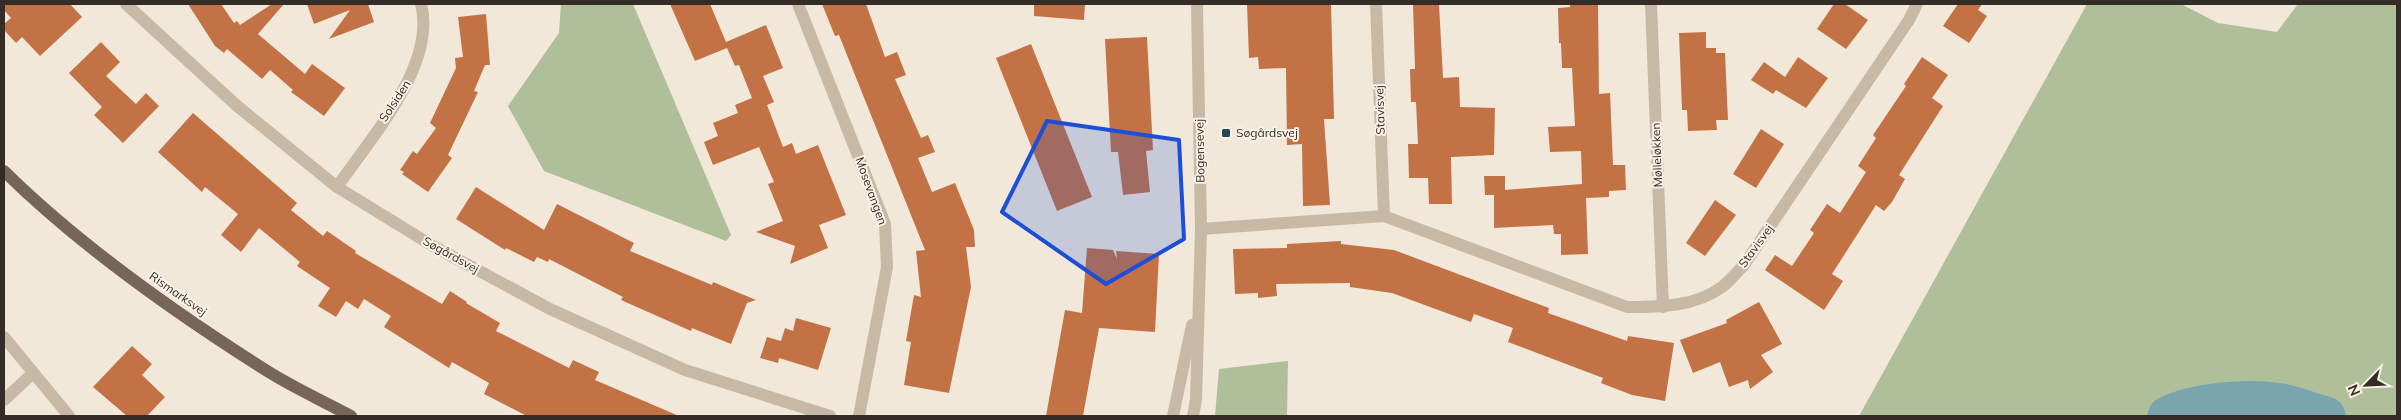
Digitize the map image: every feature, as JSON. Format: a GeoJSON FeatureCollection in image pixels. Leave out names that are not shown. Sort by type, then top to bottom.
{"type":"FeatureCollection","features":[{"type":"Feature","properties":{"kind":"main road","name":"Rismarksvej"},"geometry":{"type":"LineString","coordinates":[[4,171],[30,198],[144,288],[265,370],[351,416]]}},
{"type":"Feature","properties":{"kind":"street","name":"Søgårdsvej"},"geometry":{"type":"LineString","coordinates":[[126,4],[236,105],[337,187],[433,246],[550,309],[685,370],[830,416]]}},
{"type":"Feature","properties":{"kind":"street","name":"Solsiden"},"geometry":{"type":"LineString","coordinates":[[337,187],[410,81],[421,52],[422,4]]}},
{"type":"Feature","properties":{"kind":"street","name":"Mosevangen"},"geometry":{"type":"LineString","coordinates":[[798,4],[885,224],[887,267],[859,416]]}},
{"type":"Feature","properties":{"kind":"street","name":"Bogensevej"},"geometry":{"type":"LineString","coordinates":[[1193,416],[1196,400],[1201,229],[1197,4]]}},
{"type":"Feature","properties":{"kind":"street","name":"Stavisvej"},"geometry":{"type":"LineString","coordinates":[[1376,4],[1384,216]]}},
{"type":"Feature","properties":{"kind":"street","name":"Mølleløkken"},"geometry":{"type":"LineString","coordinates":[[1651,4],[1663,307]]}},
{"type":"Feature","properties":{"kind":"street","name":"Stavisvej"},"geometry":{"type":"LineString","coordinates":[[1201,229],[1384,216],[1627,307],[1663,307],[1696,300],[1721,287],[1744,265],[1909,20],[1917,4]]}},
{"type":"Feature","properties":{"kind":"street","name":"Bogensevej"},"geometry":{"type":"LineString","coordinates":[[1173,416],[1198,298]]}},
{"type":"Feature","properties":{"kind":"street"},"geometry":{"type":"LineString","coordinates":[[4,337],[32,374],[69,416]]}},
{"type":"Feature","properties":{"kind":"street"},"geometry":{"type":"LineString","coordinates":[[4,400],[32,374]]}},
{"type":"Feature","properties":{"kind":"highlighted area"},"geometry":{"type":"Polygon","coordinates":[[[1047,121],[1179,140],[1184,239],[1106,284],[1002,212],[1047,121]]]}},
{"type":"Feature","properties":{"kind":"green space"},"geometry":{"type":"Polygon","coordinates":[[[561,4],[633,4],[731,235],[726,241],[544,171],[508,106],[559,33],[561,4]]]}},
{"type":"Feature","properties":{"kind":"green space"},"geometry":{"type":"Polygon","coordinates":[[[2087,4],[2181,4],[2218,23],[2277,32],[2298,4],[2397,4],[2397,416],[1859,416],[2087,4]]]}},
{"type":"Feature","properties":{"kind":"green space"},"geometry":{"type":"Polygon","coordinates":[[[1288,361],[1287,416],[1215,416],[1219,369],[1288,361]]]}},
{"type":"Feature","properties":{"kind":"building"},"geometry":{"type":"Polygon","coordinates":[[[4,4],[70,4],[82,17],[40,56],[22,37],[16,43],[4,30],[4,24],[11,18],[4,10],[4,4]]]}},
{"type":"Feature","properties":{"kind":"building"},"geometry":{"type":"Polygon","coordinates":[[[188,4],[221,4],[234,23],[237,21],[240,25],[272,4],[284,4],[258,34],[305,74],[312,64],[345,88],[324,116],[291,92],[293,90],[270,70],[262,79],[227,49],[224,53],[215,46],[188,4]]]}},
{"type":"Feature","properties":{"kind":"building"},"geometry":{"type":"Polygon","coordinates":[[[307,4],[368,4],[374,22],[329,39],[350,10],[314,24],[307,4]]]}},
{"type":"Feature","properties":{"kind":"building"},"geometry":{"type":"Polygon","coordinates":[[[670,4],[710,4],[726,42],[766,25],[783,68],[763,76],[774,102],[767,105],[783,147],[792,143],[796,154],[818,145],[846,215],[819,225],[828,248],[790,264],[795,246],[756,232],[783,221],[768,184],[774,182],[759,147],[713,165],[704,142],[718,136],[713,123],[738,113],[735,105],[752,98],[739,65],[735,66],[727,48],[695,61],[670,4]]]}},
{"type":"Feature","properties":{"kind":"building"},"geometry":{"type":"Polygon","coordinates":[[[822,4],[866,4],[885,57],[897,52],[906,75],[895,79],[921,138],[928,135],[935,152],[918,158],[932,192],[955,183],[974,230],[975,247],[966,247],[971,287],[949,393],[904,385],[911,342],[906,341],[914,295],[921,297],[916,251],[925,250],[839,35],[835,36],[822,4]]]}},
{"type":"Feature","properties":{"kind":"building"},"geometry":{"type":"Polygon","coordinates":[[[1034,4],[1085,4],[1084,20],[1034,16],[1034,4]]]}},
{"type":"Feature","properties":{"kind":"building"},"geometry":{"type":"Polygon","coordinates":[[[1247,4],[1331,4],[1334,119],[1324,119],[1330,205],[1303,206],[1302,144],[1287,145],[1286,68],[1259,69],[1258,57],[1249,58],[1247,4]]]}},
{"type":"Feature","properties":{"kind":"building"},"geometry":{"type":"Polygon","coordinates":[[[1413,4],[1439,4],[1443,78],[1459,77],[1460,107],[1495,108],[1494,155],[1451,157],[1452,204],[1429,204],[1428,178],[1409,178],[1408,144],[1418,144],[1416,102],[1411,102],[1410,69],[1415,69],[1413,4]]]}},
{"type":"Feature","properties":{"kind":"building"},"geometry":{"type":"Polygon","coordinates":[[[1570,4],[1598,4],[1599,94],[1610,93],[1613,165],[1625,165],[1626,190],[1609,191],[1609,197],[1586,198],[1588,254],[1561,255],[1561,234],[1554,234],[1553,225],[1494,228],[1494,195],[1485,195],[1484,176],[1505,176],[1505,190],[1582,184],[1581,151],[1550,152],[1548,127],[1575,126],[1572,68],[1562,68],[1561,43],[1559,43],[1558,8],[1570,7],[1570,4]]]}},
{"type":"Feature","properties":{"kind":"building"},"geometry":{"type":"Polygon","coordinates":[[[1834,4],[1845,4],[1868,20],[1846,49],[1817,29],[1834,4]]]}},
{"type":"Feature","properties":{"kind":"building"},"geometry":{"type":"Polygon","coordinates":[[[1958,4],[1982,4],[1978,10],[1987,16],[1969,43],[1943,26],[1958,4]]]}},
{"type":"Feature","properties":{"kind":"building"},"geometry":{"type":"Polygon","coordinates":[[[486,14],[490,65],[485,65],[474,91],[478,92],[448,155],[452,158],[428,192],[402,174],[404,172],[400,170],[413,151],[417,154],[436,128],[430,123],[456,68],[455,58],[463,57],[458,17],[486,14]]]}},
{"type":"Feature","properties":{"kind":"building"},"geometry":{"type":"Polygon","coordinates":[[[1706,32],[1706,48],[1716,48],[1716,53],[1725,53],[1728,120],[1716,120],[1717,130],[1688,131],[1687,110],[1682,110],[1679,33],[1706,32]]]}},
{"type":"Feature","properties":{"kind":"building"},"geometry":{"type":"Polygon","coordinates":[[[1147,37],[1153,150],[1146,151],[1150,192],[1123,195],[1118,152],[1111,152],[1105,39],[1147,37]]]}},
{"type":"Feature","properties":{"kind":"building"},"geometry":{"type":"Polygon","coordinates":[[[101,42],[120,62],[106,76],[136,104],[146,93],[159,106],[123,143],[94,115],[102,107],[69,73],[101,42]]]}},
{"type":"Feature","properties":{"kind":"building"},"geometry":{"type":"Polygon","coordinates":[[[1031,44],[1092,197],[1057,211],[996,58],[1031,44]]]}},
{"type":"Feature","properties":{"kind":"building"},"geometry":{"type":"Polygon","coordinates":[[[1798,57],[1828,78],[1806,108],[1776,90],[1773,94],[1751,80],[1764,62],[1785,77],[1798,57]]]}},
{"type":"Feature","properties":{"kind":"building"},"geometry":{"type":"Polygon","coordinates":[[[1922,57],[1948,75],[1932,98],[1943,106],[1899,175],[1905,179],[1892,202],[1884,211],[1876,205],[1832,274],[1843,281],[1824,310],[1765,270],[1775,255],[1792,266],[1814,233],[1810,230],[1827,204],[1840,213],[1866,172],[1858,166],[1876,138],[1873,135],[1906,86],[1904,84],[1922,57]]]}},
{"type":"Feature","properties":{"kind":"building"},"geometry":{"type":"Polygon","coordinates":[[[193,113],[297,203],[291,210],[323,236],[327,231],[356,251],[355,253],[442,304],[450,291],[500,323],[496,331],[569,368],[573,360],[599,372],[595,380],[679,416],[527,416],[484,394],[489,383],[452,362],[449,368],[384,327],[391,316],[364,299],[358,309],[346,301],[336,317],[318,306],[330,288],[297,266],[300,262],[259,228],[241,252],[221,235],[238,214],[205,187],[202,192],[158,152],[193,113]]]}},
{"type":"Feature","properties":{"kind":"building"},"geometry":{"type":"Polygon","coordinates":[[[1761,129],[1784,144],[1756,188],[1733,174],[1761,129]]]}},
{"type":"Feature","properties":{"kind":"building"},"geometry":{"type":"Polygon","coordinates":[[[476,187],[544,230],[557,204],[634,243],[630,251],[712,285],[713,282],[756,300],[747,303],[731,344],[692,328],[691,331],[621,300],[623,297],[549,259],[548,262],[537,257],[534,262],[506,248],[505,250],[456,219],[476,187]]]}},
{"type":"Feature","properties":{"kind":"building"},"geometry":{"type":"Polygon","coordinates":[[[1715,200],[1736,215],[1705,256],[1686,243],[1715,200]]]}},
{"type":"Feature","properties":{"kind":"building"},"geometry":{"type":"Polygon","coordinates":[[[1341,241],[1341,244],[1394,250],[1549,308],[1548,313],[1627,341],[1628,336],[1674,343],[1665,401],[1632,395],[1601,383],[1603,378],[1508,342],[1513,328],[1474,314],[1471,322],[1392,293],[1350,287],[1350,283],[1276,284],[1277,296],[1258,298],[1258,293],[1235,294],[1233,249],[1287,248],[1287,244],[1341,241]]]}},
{"type":"Feature","properties":{"kind":"building"},"geometry":{"type":"Polygon","coordinates":[[[1087,248],[1113,250],[1117,259],[1116,251],[1159,254],[1155,332],[1099,328],[1083,416],[1046,416],[1065,310],[1082,313],[1087,248]]]}},
{"type":"Feature","properties":{"kind":"building"},"geometry":{"type":"Polygon","coordinates":[[[1759,302],[1782,344],[1761,355],[1773,372],[1750,389],[1748,380],[1729,387],[1720,362],[1693,373],[1680,340],[1727,323],[1726,320],[1759,302]]]}},
{"type":"Feature","properties":{"kind":"building"},"geometry":{"type":"Polygon","coordinates":[[[796,318],[831,328],[818,370],[779,358],[778,363],[760,358],[767,337],[781,341],[785,328],[793,331],[796,318]]]}},
{"type":"Feature","properties":{"kind":"building"},"geometry":{"type":"Polygon","coordinates":[[[132,346],[152,364],[142,375],[165,397],[147,416],[127,416],[93,387],[132,346]]]}},
{"type":"Feature","properties":{"kind":"waterway"},"geometry":{"type":"LineString","coordinates":[[2167,416],[2192,407],[2239,401],[2281,403],[2326,416]]}},
{"type":"Feature","properties":{"kind":"place","name":"Søgårdsvej"},"geometry":{"type":"Point","coordinates":[1226,133]}}]}
